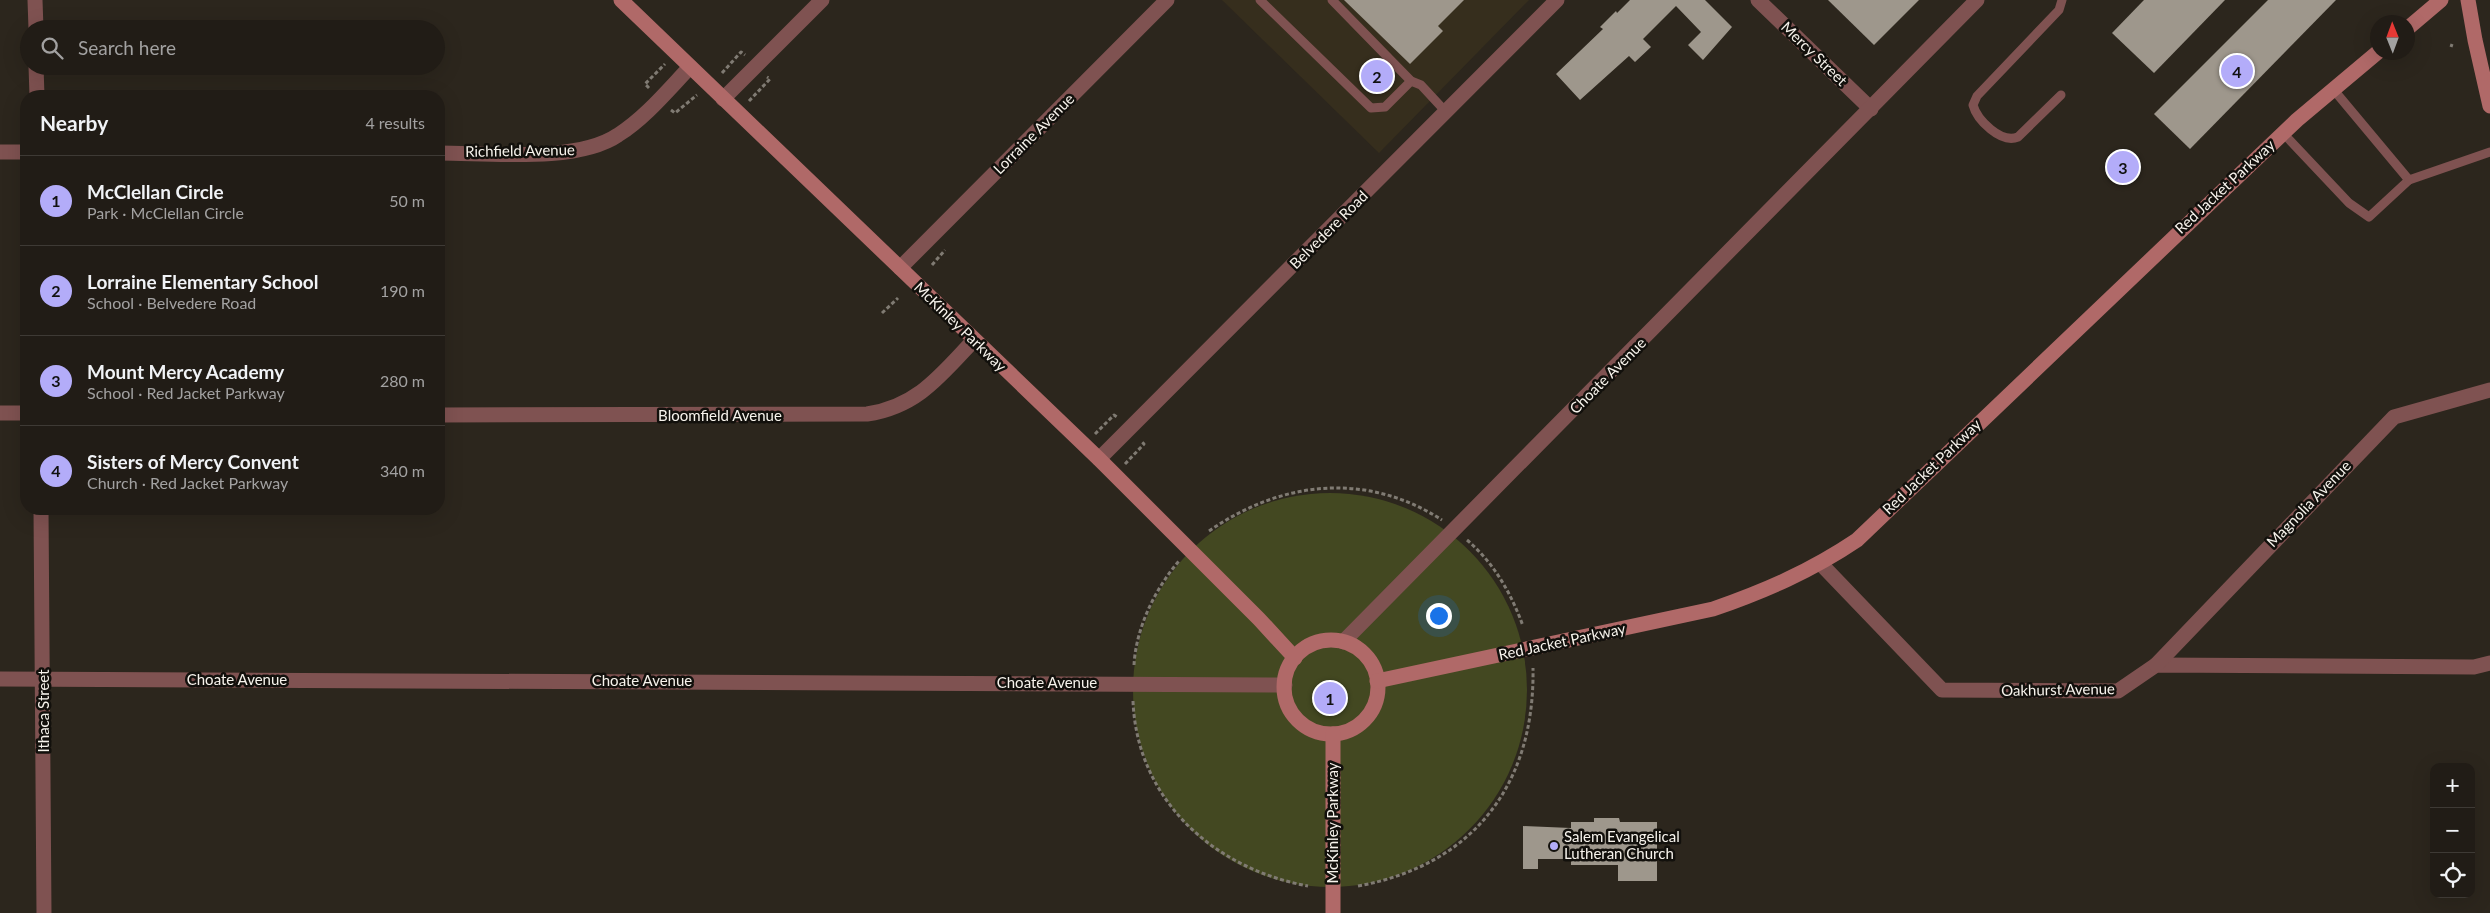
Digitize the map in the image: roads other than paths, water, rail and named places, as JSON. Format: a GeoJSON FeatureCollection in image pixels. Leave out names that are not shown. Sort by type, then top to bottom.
{"type":"FeatureCollection","features":[{"type":"Feature","properties":{"kind":"street"},"geometry":{"type":"LineString","coordinates":[[35,0],[36,20]]}},
{"type":"Feature","properties":{"kind":"street","name":"McKinley Parkway"},"geometry":{"type":"LineString","coordinates":[[621,0],[1099,459],[1259,619],[1295,658]]}},
{"type":"Feature","properties":{"kind":"street"},"geometry":{"type":"LineString","coordinates":[[723,99],[822,0]]}},
{"type":"Feature","properties":{"kind":"street","name":"Lorraine Avenue"},"geometry":{"type":"LineString","coordinates":[[900,268],[1167,0]]}},
{"type":"Feature","properties":{"kind":"street","name":"Belvedere Road"},"geometry":{"type":"LineString","coordinates":[[1099,459],[1557,0]]}},
{"type":"Feature","properties":{"kind":"street","name":"Mercy Street"},"geometry":{"type":"LineString","coordinates":[[1758,0],[1871,109]]}},
{"type":"Feature","properties":{"kind":"street","name":"Choate Avenue"},"geometry":{"type":"LineString","coordinates":[[1343,642],[1977,0]]}},
{"type":"Feature","properties":{"kind":"street"},"geometry":{"type":"LineString","coordinates":[[2415,22],[2441,0]]}},
{"type":"Feature","properties":{"kind":"street"},"geometry":{"type":"LineString","coordinates":[[2468,0],[2490,106]]}},
{"type":"Feature","properties":{"kind":"street","name":"Red Jacket Parkway"},"geometry":{"type":"LineString","coordinates":[[1377,681],[1713,609],[1750,596],[1821,564],[1857,540],[2283,133],[2370,59]]}},
{"type":"Feature","properties":{"kind":"street","name":"Richfield Avenue"},"geometry":{"type":"LineString","coordinates":[[445,153],[552,153],[589,149],[618,136],[690,67]]}},
{"type":"Feature","properties":{"kind":"street"},"geometry":{"type":"LineString","coordinates":[[36,75],[37,90]]}},
{"type":"Feature","properties":{"kind":"street"},"geometry":{"type":"LineString","coordinates":[[0,152],[20,152]]}},
{"type":"Feature","properties":{"kind":"street","name":"Bloomfield Avenue"},"geometry":{"type":"LineString","coordinates":[[445,415],[867,414],[886,412],[901,406],[926,390],[974,340]]}},
{"type":"Feature","properties":{"kind":"street","name":"Magnolia Avenue"},"geometry":{"type":"LineString","coordinates":[[2156,665],[2394,417],[2490,390]]}},
{"type":"Feature","properties":{"kind":"street"},"geometry":{"type":"LineString","coordinates":[[0,413],[20,413]]}},
{"type":"Feature","properties":{"kind":"street","name":"Ithaca Street"},"geometry":{"type":"LineString","coordinates":[[41,515],[44,679],[44,913]]}},
{"type":"Feature","properties":{"kind":"street","name":"Oakhurst Avenue"},"geometry":{"type":"LineString","coordinates":[[1821,564],[1942,690],[2118,692],[2156,665]]}},
{"type":"Feature","properties":{"kind":"street"},"geometry":{"type":"LineString","coordinates":[[1328,641],[1343,642],[1354,647],[1368,659],[1377,681],[1376,701],[1368,716],[1349,730],[1333,734],[1317,732],[1298,720],[1287,702],[1285,686],[1287,671],[1295,658],[1313,645],[1328,641]]}},
{"type":"Feature","properties":{"kind":"street"},"geometry":{"type":"LineString","coordinates":[[2156,665],[2474,667],[2490,663]]}},
{"type":"Feature","properties":{"kind":"street","name":"Choate Avenue"},"geometry":{"type":"LineString","coordinates":[[0,679],[1285,686]]}},
{"type":"Feature","properties":{"kind":"street","name":"McKinley Parkway"},"geometry":{"type":"LineString","coordinates":[[1333,734],[1333,913]]}},
{"type":"Feature","properties":{"kind":"lane"},"geometry":{"type":"LineString","coordinates":[[1260,0],[1371,108],[1385,107],[1412,81]]}},
{"type":"Feature","properties":{"kind":"lane"},"geometry":{"type":"LineString","coordinates":[[1332,0],[1412,81],[1421,85],[1446,112]]}},
{"type":"Feature","properties":{"kind":"lane"},"geometry":{"type":"LineString","coordinates":[[2061,95],[2018,137],[2011,140],[2004,138],[1975,113],[1973,105],[1977,96],[2059,10],[2062,0]]}},
{"type":"Feature","properties":{"kind":"lane"},"geometry":{"type":"LineString","coordinates":[[2333,89],[2409,180]]}},
{"type":"Feature","properties":{"kind":"lane"},"geometry":{"type":"LineString","coordinates":[[2283,133],[2349,203],[2369,217],[2409,180],[2490,152]]}},
{"type":"Feature","properties":{"kind":"place","name":"Sisters of Mercy Convent"},"geometry":{"type":"Point","coordinates":[2237,71]}},
{"type":"Feature","properties":{"kind":"place","name":"Lorraine Elementary School"},"geometry":{"type":"Point","coordinates":[1377,76]}},
{"type":"Feature","properties":{"kind":"place","name":"Mount Mercy Academy"},"geometry":{"type":"Point","coordinates":[2123,167]}},
{"type":"Feature","properties":{"kind":"place","name":"McClellan Circle"},"geometry":{"type":"Point","coordinates":[1330,698]}},
{"type":"Feature","properties":{"kind":"place","name":"Salem Evangelical Lutheran Church"},"geometry":{"type":"Point","coordinates":[1554,846]}}]}
